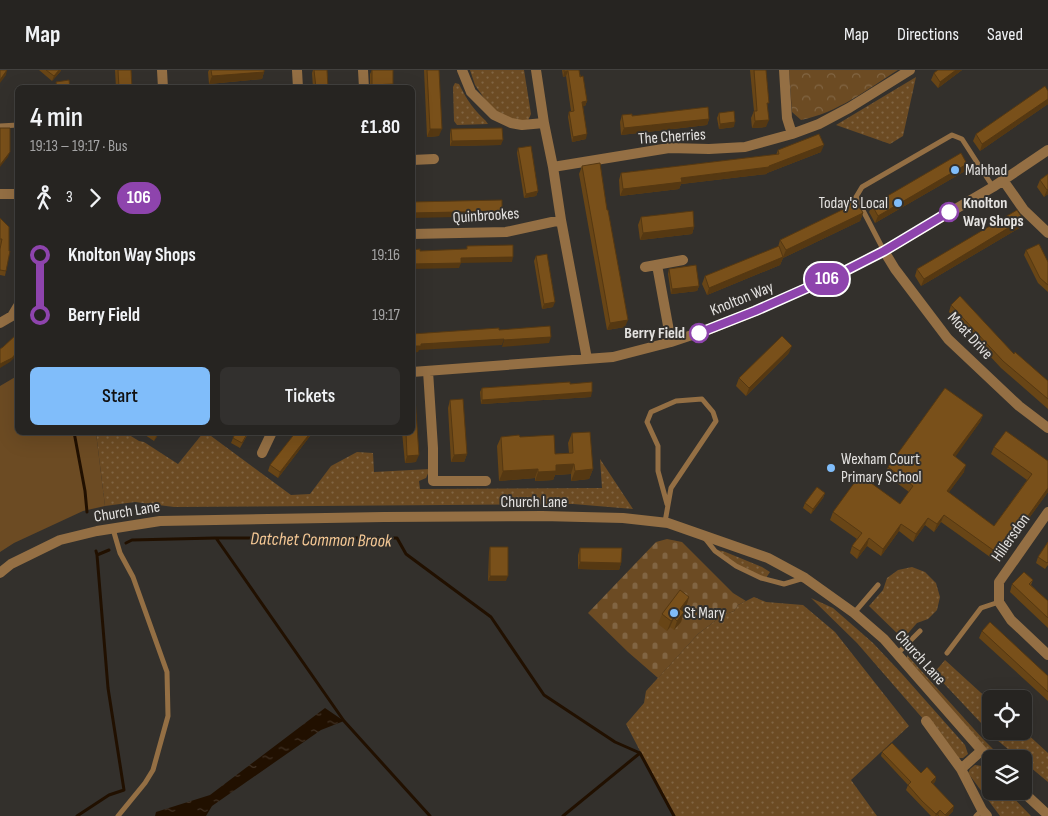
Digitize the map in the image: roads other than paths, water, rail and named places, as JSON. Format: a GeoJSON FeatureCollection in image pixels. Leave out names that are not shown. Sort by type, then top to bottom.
{"type":"FeatureCollection","features":[{"type":"Feature","properties":{"kind":"street"},"geometry":{"type":"LineString","coordinates":[[162,70],[163,85]]}},
{"type":"Feature","properties":{"kind":"street"},"geometry":{"type":"LineString","coordinates":[[297,70],[298,85]]}},
{"type":"Feature","properties":{"kind":"street"},"geometry":{"type":"LineString","coordinates":[[363,70],[364,85]]}},
{"type":"Feature","properties":{"kind":"street"},"geometry":{"type":"LineString","coordinates":[[462,70],[471,92],[494,115],[511,123],[522,125],[544,124]]}},
{"type":"Feature","properties":{"kind":"street"},"geometry":{"type":"LineString","coordinates":[[536,70],[544,124],[587,359]]}},
{"type":"Feature","properties":{"kind":"street"},"geometry":{"type":"LineString","coordinates":[[784,70],[787,118],[792,134]]}},
{"type":"Feature","properties":{"kind":"street","name":"The Cherries"},"geometry":{"type":"LineString","coordinates":[[553,167],[669,148],[709,149],[746,147],[819,124],[849,108],[910,70]]}},
{"type":"Feature","properties":{"kind":"street","name":"Knolton Way"},"geometry":{"type":"LineString","coordinates":[[415,372],[613,357],[671,342],[707,330],[843,272],[884,251],[993,187],[1048,150]]}},
{"type":"Feature","properties":{"kind":"street"},"geometry":{"type":"LineString","coordinates":[[415,160],[434,159]]}},
{"type":"Feature","properties":{"kind":"street"},"geometry":{"type":"LineString","coordinates":[[1003,180],[1024,210],[1048,233]]}},
{"type":"Feature","properties":{"kind":"street"},"geometry":{"type":"LineString","coordinates":[[0,194],[15,194]]}},
{"type":"Feature","properties":{"kind":"street","name":"Quinbrookes"},"geometry":{"type":"LineString","coordinates":[[415,234],[506,232],[561,220]]}},
{"type":"Feature","properties":{"kind":"street","name":"Moat Drive"},"geometry":{"type":"LineString","coordinates":[[884,251],[895,269],[948,339],[1019,406],[1048,428]]}},
{"type":"Feature","properties":{"kind":"street"},"geometry":{"type":"LineString","coordinates":[[644,267],[683,260]]}},
{"type":"Feature","properties":{"kind":"street"},"geometry":{"type":"LineString","coordinates":[[657,265],[671,342]]}},
{"type":"Feature","properties":{"kind":"street"},"geometry":{"type":"LineString","coordinates":[[0,323],[12,316],[15,311]]}},
{"type":"Feature","properties":{"kind":"street"},"geometry":{"type":"LineString","coordinates":[[428,371],[434,448],[433,481],[486,480]]}},
{"type":"Feature","properties":{"kind":"street"},"geometry":{"type":"LineString","coordinates":[[262,453],[271,435]]}},
{"type":"Feature","properties":{"kind":"street","name":"Hillersdon"},"geometry":{"type":"LineString","coordinates":[[998,602],[999,582],[1048,512]]}},
{"type":"Feature","properties":{"kind":"street","name":"Church Lane"},"geometry":{"type":"LineString","coordinates":[[0,573],[11,564],[60,540],[160,520],[550,516],[623,518],[665,522],[768,558],[805,578],[854,613],[884,639],[981,751]]}},
{"type":"Feature","properties":{"kind":"street"},"geometry":{"type":"LineString","coordinates":[[998,602],[1011,620],[1048,655]]}},
{"type":"Feature","properties":{"kind":"street"},"geometry":{"type":"LineString","coordinates":[[926,722],[961,769],[981,814]]}},
{"type":"Feature","properties":{"kind":"street"},"geometry":{"type":"LineString","coordinates":[[961,769],[981,751]]}},
{"type":"Feature","properties":{"kind":"street"},"geometry":{"type":"LineString","coordinates":[[1032,800],[1048,815]]}},
{"type":"Feature","properties":{"kind":"lane"},"geometry":{"type":"LineString","coordinates":[[0,126],[15,125]]}},
{"type":"Feature","properties":{"kind":"lane"},"geometry":{"type":"LineString","coordinates":[[884,251],[856,197],[862,187],[952,135],[962,139],[993,187]]}},
{"type":"Feature","properties":{"kind":"lane"},"geometry":{"type":"LineString","coordinates":[[665,522],[671,488],[716,421],[713,412],[702,399],[676,401],[651,412],[647,422],[658,446],[658,472],[668,504]]}},
{"type":"Feature","properties":{"kind":"lane"},"geometry":{"type":"LineString","coordinates":[[113,528],[120,553],[132,577],[167,672],[168,716],[153,770],[145,784],[118,816]]}},
{"type":"Feature","properties":{"kind":"lane"},"geometry":{"type":"LineString","coordinates":[[701,534],[715,551],[736,566],[761,578],[784,584],[805,578]]}},
{"type":"Feature","properties":{"kind":"lane"},"geometry":{"type":"LineString","coordinates":[[854,613],[878,585]]}},
{"type":"Feature","properties":{"kind":"lane"},"geometry":{"type":"LineString","coordinates":[[947,652],[981,608],[998,602]]}},
{"type":"Feature","properties":{"kind":"lane"},"geometry":{"type":"LineString","coordinates":[[897,654],[920,631]]}},
{"type":"Feature","properties":{"kind":"water"},"geometry":{"type":"Polygon","coordinates":[[[325,708],[344,721],[321,730],[212,806],[206,816],[155,816],[156,812],[210,795],[325,708]]]}},
{"type":"Feature","properties":{"kind":"waterway"},"geometry":{"type":"LineString","coordinates":[[75,435],[87,512]]}},
{"type":"Feature","properties":{"kind":"waterway","name":"Datchet Common Brook"},"geometry":{"type":"LineString","coordinates":[[126,543],[132,540],[215,538],[397,538],[406,554],[491,617],[544,695],[615,742],[640,753]]}},
{"type":"Feature","properties":{"kind":"waterway"},"geometry":{"type":"LineString","coordinates":[[216,538],[344,721],[430,816]]}},
{"type":"Feature","properties":{"kind":"waterway"},"geometry":{"type":"LineString","coordinates":[[96,551],[97,555],[109,550]]}},
{"type":"Feature","properties":{"kind":"waterway"},"geometry":{"type":"LineString","coordinates":[[77,816],[109,795],[124,790],[108,688],[97,555]]}},
{"type":"Feature","properties":{"kind":"waterway"},"geometry":{"type":"LineString","coordinates":[[640,753],[674,816]]}},
{"type":"Feature","properties":{"kind":"waterway"},"geometry":{"type":"LineString","coordinates":[[563,816],[640,753]]}},
{"type":"Feature","properties":{"kind":"place","name":"Mahhad"},"geometry":{"type":"Point","coordinates":[955,170]}},
{"type":"Feature","properties":{"kind":"place","name":"Today's Local"},"geometry":{"type":"Point","coordinates":[898,203]}},
{"type":"Feature","properties":{"kind":"place","name":"Knolton Way Shops"},"geometry":{"type":"Point","coordinates":[949,212]}},
{"type":"Feature","properties":{"kind":"place","name":"Berry Field"},"geometry":{"type":"Point","coordinates":[699,333]}},
{"type":"Feature","properties":{"kind":"place","name":"Wexham Court Primary School"},"geometry":{"type":"Point","coordinates":[831,468]}},
{"type":"Feature","properties":{"kind":"place","name":"St Mary"},"geometry":{"type":"Point","coordinates":[674,613]}}]}
